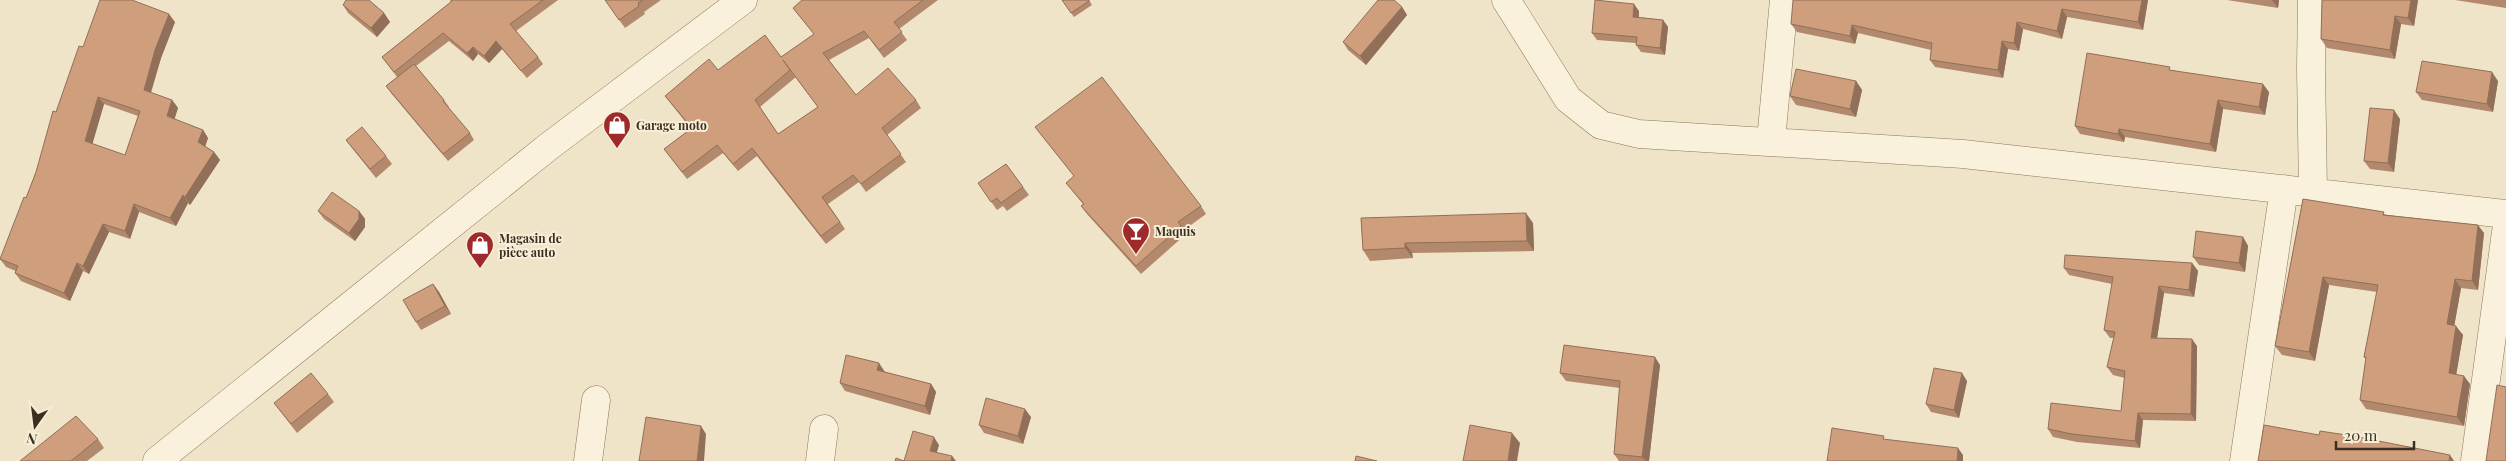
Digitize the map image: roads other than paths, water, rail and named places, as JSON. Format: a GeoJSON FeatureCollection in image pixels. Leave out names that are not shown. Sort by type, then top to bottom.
{"type":"FeatureCollection","features":[{"type":"Feature","properties":{"kind":"street"},"geometry":{"type":"LineString","coordinates":[[157,461],[548,147],[743,0]]}},
{"type":"Feature","properties":{"kind":"street"},"geometry":{"type":"LineString","coordinates":[[1506,0],[1568,99],[1602,125],[1639,134],[1963,154],[2506,214]]}},
{"type":"Feature","properties":{"kind":"street"},"geometry":{"type":"LineString","coordinates":[[1770,141],[1784,0]]}},
{"type":"Feature","properties":{"kind":"street"},"geometry":{"type":"LineString","coordinates":[[2312,0],[2313,192]]}},
{"type":"Feature","properties":{"kind":"street"},"geometry":{"type":"LineString","coordinates":[[2244,461],[2284,189]]}},
{"type":"Feature","properties":{"kind":"street"},"geometry":{"type":"LineString","coordinates":[[2475,461],[2506,232]]}},
{"type":"Feature","properties":{"kind":"street"},"geometry":{"type":"LineString","coordinates":[[588,461],[596,400]]}},
{"type":"Feature","properties":{"kind":"street"},"geometry":{"type":"LineString","coordinates":[[820,461],[824,429]]}},
{"type":"Feature","properties":{"kind":"place","name":"Garage moto"},"geometry":{"type":"Point","coordinates":[617,149]}},
{"type":"Feature","properties":{"kind":"place","name":"Maquis"},"geometry":{"type":"Point","coordinates":[1136,255]}},
{"type":"Feature","properties":{"kind":"place","name":"Magasin de pièce auto"},"geometry":{"type":"Point","coordinates":[480,269]}}]}
